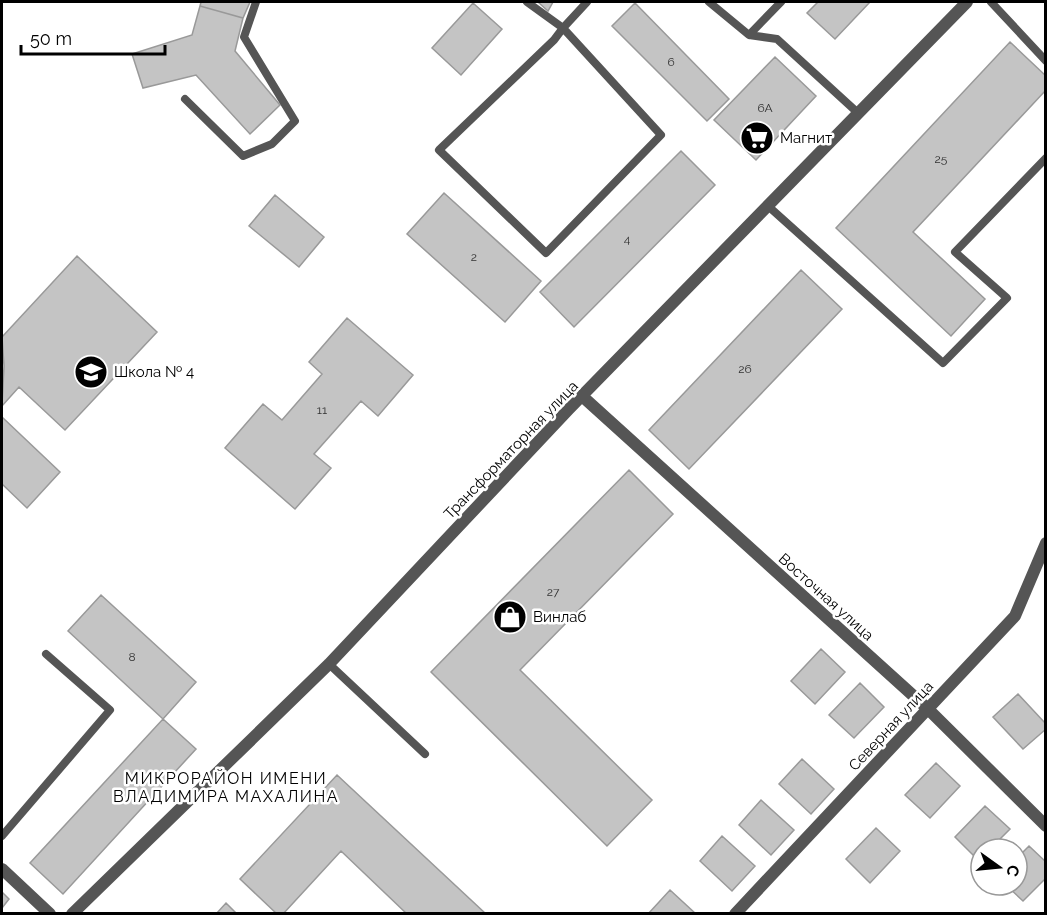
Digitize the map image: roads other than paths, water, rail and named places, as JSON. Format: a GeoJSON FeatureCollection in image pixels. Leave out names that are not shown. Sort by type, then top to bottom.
{"type":"FeatureCollection","features":[{"type":"Feature","properties":{"kind":"street","name":"Трансформаторная улица"},"geometry":{"type":"LineString","coordinates":[[72,914],[329,664],[582,396],[967,2]]}},
{"type":"Feature","properties":{"kind":"street","name":"Восточная улица"},"geometry":{"type":"LineString","coordinates":[[582,396],[928,709],[1046,826]]}},
{"type":"Feature","properties":{"kind":"street","name":"Северная улица"},"geometry":{"type":"LineString","coordinates":[[735,914],[1015,616],[1046,543]]}},
{"type":"Feature","properties":{"kind":"street"},"geometry":{"type":"LineString","coordinates":[[2,869],[50,914]]}},
{"type":"Feature","properties":{"kind":"lane"},"geometry":{"type":"LineString","coordinates":[[185,99],[243,156],[272,144],[295,121],[244,37],[256,2]]}},
{"type":"Feature","properties":{"kind":"lane"},"geometry":{"type":"LineString","coordinates":[[527,2],[563,28],[661,135],[546,253],[440,150],[554,40],[563,28],[587,2]]}},
{"type":"Feature","properties":{"kind":"lane"},"geometry":{"type":"LineString","coordinates":[[709,2],[749,35],[777,39],[858,113]]}},
{"type":"Feature","properties":{"kind":"lane"},"geometry":{"type":"LineString","coordinates":[[749,35],[781,2]]}},
{"type":"Feature","properties":{"kind":"lane"},"geometry":{"type":"LineString","coordinates":[[991,2],[1046,61]]}},
{"type":"Feature","properties":{"kind":"lane"},"geometry":{"type":"LineString","coordinates":[[768,206],[944,363],[1007,298],[955,252],[1046,158]]}},
{"type":"Feature","properties":{"kind":"lane"},"geometry":{"type":"LineString","coordinates":[[2,836],[110,710],[46,654]]}},
{"type":"Feature","properties":{"kind":"lane"},"geometry":{"type":"LineString","coordinates":[[329,664],[425,754]]}},
{"type":"Feature","properties":{"kind":"place","name":"Магнит"},"geometry":{"type":"Point","coordinates":[757,138]}},
{"type":"Feature","properties":{"kind":"place","name":"Школа № 4"},"geometry":{"type":"Point","coordinates":[91,372]}},
{"type":"Feature","properties":{"kind":"place","name":"Винлаб"},"geometry":{"type":"Point","coordinates":[510,617]}},
{"type":"Feature","properties":{"kind":"district","name":"МИКРОРАЙОН ИМЕНИ ВЛАДИМИРА МАХАЛИНА"},"geometry":{"type":"Point","coordinates":[226,787]}}]}
